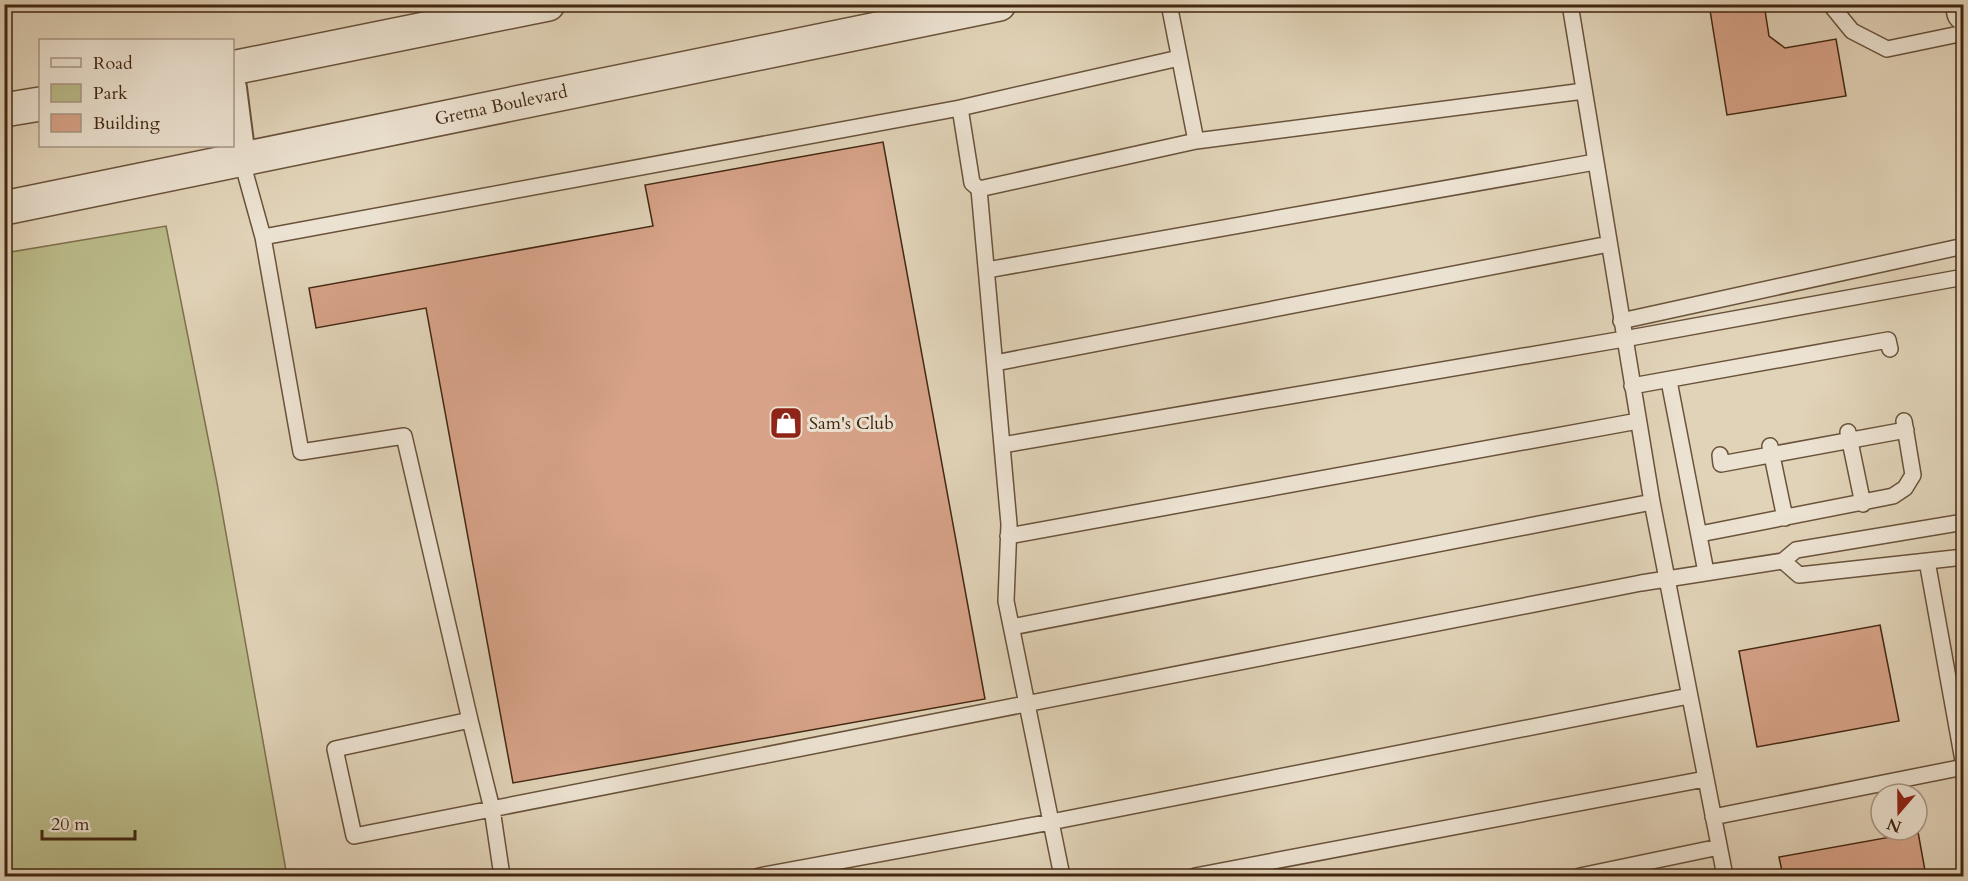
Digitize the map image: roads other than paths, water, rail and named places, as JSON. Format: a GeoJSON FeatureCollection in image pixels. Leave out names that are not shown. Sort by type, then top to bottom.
{"type":"FeatureCollection","features":[{"type":"Feature","properties":{"kind":"street"},"geometry":{"type":"LineString","coordinates":[[234,68],[548,4]]}},
{"type":"Feature","properties":{"kind":"street","name":"Gretna Boulevard"},"geometry":{"type":"LineString","coordinates":[[4,208],[890,15],[999,4]]}},
{"type":"Feature","properties":{"kind":"street"},"geometry":{"type":"LineString","coordinates":[[1962,4],[1964,13]]}},
{"type":"Feature","properties":{"kind":"street"},"geometry":{"type":"LineString","coordinates":[[4,110],[39,104]]}},
{"type":"Feature","properties":{"kind":"street"},"geometry":{"type":"LineString","coordinates":[[234,104],[241,158]]}},
{"type":"Feature","properties":{"kind":"lane"},"geometry":{"type":"LineString","coordinates":[[1169,4],[1196,141]]}},
{"type":"Feature","properties":{"kind":"lane"},"geometry":{"type":"LineString","coordinates":[[1570,4],[1652,502],[1725,876]]}},
{"type":"Feature","properties":{"kind":"lane"},"geometry":{"type":"LineString","coordinates":[[1830,4],[1852,31],[1887,49],[1964,33]]}},
{"type":"Feature","properties":{"kind":"lane"},"geometry":{"type":"LineString","coordinates":[[263,237],[960,108],[1179,58]]}},
{"type":"Feature","properties":{"kind":"lane"},"geometry":{"type":"LineString","coordinates":[[980,189],[1196,141],[1584,91]]}},
{"type":"Feature","properties":{"kind":"lane"},"geometry":{"type":"LineString","coordinates":[[960,108],[972,183],[980,189],[1008,536],[1006,601],[1062,876]]}},
{"type":"Feature","properties":{"kind":"lane"},"geometry":{"type":"LineString","coordinates":[[241,158],[263,237],[301,452],[404,436],[492,809],[502,876]]}},
{"type":"Feature","properties":{"kind":"lane"},"geometry":{"type":"LineString","coordinates":[[987,270],[1595,162]]}},
{"type":"Feature","properties":{"kind":"lane"},"geometry":{"type":"LineString","coordinates":[[995,363],[1609,243]]}},
{"type":"Feature","properties":{"kind":"lane"},"geometry":{"type":"LineString","coordinates":[[1621,321],[1964,246]]}},
{"type":"Feature","properties":{"kind":"lane"},"geometry":{"type":"LineString","coordinates":[[1002,445],[1624,339],[1964,276]]}},
{"type":"Feature","properties":{"kind":"lane"},"geometry":{"type":"LineString","coordinates":[[1632,386],[1705,379],[1833,354],[1888,340],[1890,349]]}},
{"type":"Feature","properties":{"kind":"lane"},"geometry":{"type":"LineString","coordinates":[[1669,381],[1706,572]]}},
{"type":"Feature","properties":{"kind":"lane"},"geometry":{"type":"LineString","coordinates":[[1008,536],[1638,421]]}},
{"type":"Feature","properties":{"kind":"lane"},"geometry":{"type":"LineString","coordinates":[[1700,534],[1863,504],[1893,496],[1905,488],[1913,475],[1905,426],[1720,460]]}},
{"type":"Feature","properties":{"kind":"lane"},"geometry":{"type":"LineString","coordinates":[[1849,436],[1863,504]]}},
{"type":"Feature","properties":{"kind":"lane"},"geometry":{"type":"LineString","coordinates":[[1771,451],[1785,518]]}},
{"type":"Feature","properties":{"kind":"lane"},"geometry":{"type":"LineString","coordinates":[[1011,627],[1652,502]]}},
{"type":"Feature","properties":{"kind":"lane"},"geometry":{"type":"LineString","coordinates":[[470,720],[336,749],[354,836],[1667,579],[1783,561],[1796,550],[1964,522]]}},
{"type":"Feature","properties":{"kind":"lane"},"geometry":{"type":"LineString","coordinates":[[1783,561],[1799,575],[1964,557]]}},
{"type":"Feature","properties":{"kind":"lane"},"geometry":{"type":"LineString","coordinates":[[1713,817],[1964,767],[1927,561]]}},
{"type":"Feature","properties":{"kind":"lane"},"geometry":{"type":"LineString","coordinates":[[759,876],[1051,822],[1689,696]]}},
{"type":"Feature","properties":{"kind":"lane"},"geometry":{"type":"LineString","coordinates":[[1195,876],[1706,779]]}},
{"type":"Feature","properties":{"kind":"lane"},"geometry":{"type":"LineString","coordinates":[[1580,876],[1719,847]]}},
{"type":"Feature","properties":{"kind":"place","name":"Sam's Club"},"geometry":{"type":"Point","coordinates":[786,423]}}]}
